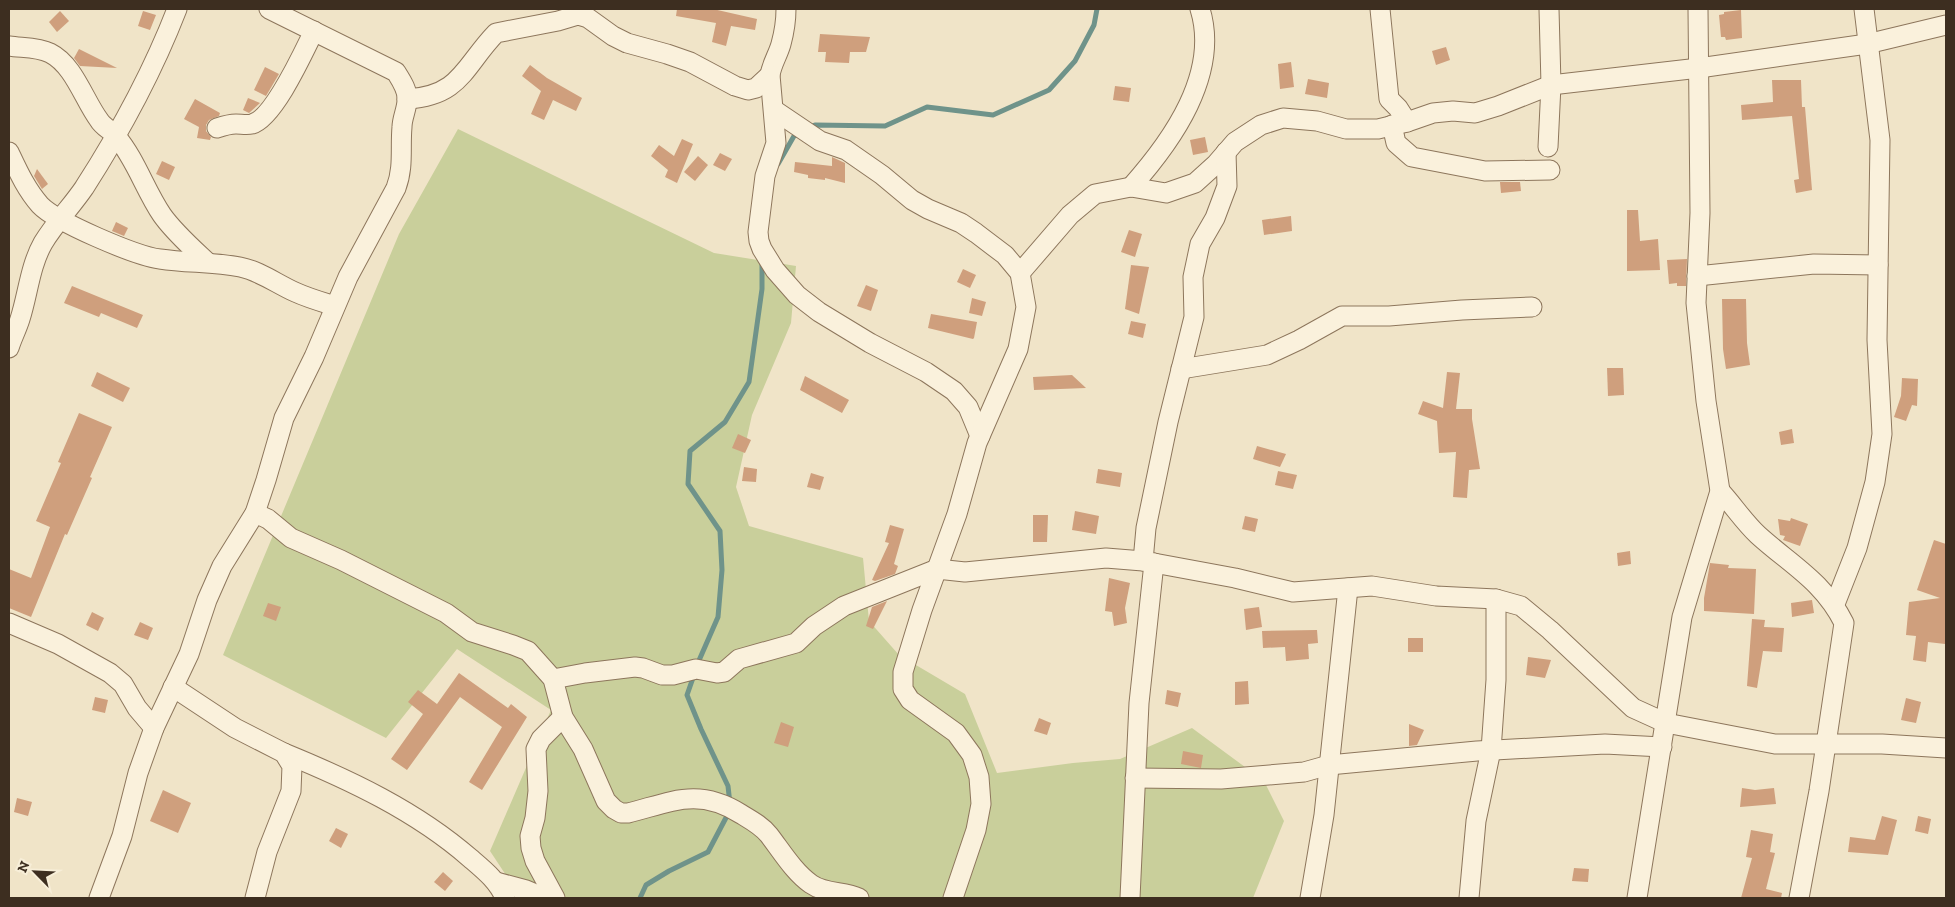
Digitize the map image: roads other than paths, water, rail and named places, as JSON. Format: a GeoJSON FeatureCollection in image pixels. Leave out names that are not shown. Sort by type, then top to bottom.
{"type":"FeatureCollection","features":[{"type":"Feature","properties":{"kind":"street"},"geometry":{"type":"LineString","coordinates":[[9,348],[20,318],[30,275],[39,252],[59,218],[83,190],[115,136],[150,69],[176,9]]}},
{"type":"Feature","properties":{"kind":"street"},"geometry":{"type":"LineString","coordinates":[[98,898],[122,836],[138,773],[154,728],[189,654],[207,600],[222,566],[254,513],[266,480],[284,418],[314,357],[348,277],[396,188],[400,177],[402,126],[408,99],[403,82],[396,72],[269,9]]}},
{"type":"Feature","properties":{"kind":"street"},"geometry":{"type":"LineString","coordinates":[[786,9],[786,21],[781,45],[772,64],[770,75],[776,143],[765,176],[758,232],[759,242],[775,270],[797,295],[819,312],[870,343],[926,372],[954,391],[968,407],[980,436]]}},
{"type":"Feature","properties":{"kind":"street"},"geometry":{"type":"LineString","coordinates":[[1131,187],[1155,161],[1190,103],[1201,68],[1205,43],[1203,19],[1200,9]]}},
{"type":"Feature","properties":{"kind":"street"},"geometry":{"type":"LineString","coordinates":[[1380,9],[1389,99],[1398,108],[1400,124],[1396,143],[1412,157],[1485,171],[1550,170]]}},
{"type":"Feature","properties":{"kind":"street"},"geometry":{"type":"LineString","coordinates":[[1548,147],[1551,85],[1549,9]]}},
{"type":"Feature","properties":{"kind":"street"},"geometry":{"type":"LineString","coordinates":[[1637,898],[1682,617],[1720,491],[1710,438],[1696,303],[1700,213],[1698,9]]}},
{"type":"Feature","properties":{"kind":"street"},"geometry":{"type":"LineString","coordinates":[[1834,604],[1857,548],[1875,482],[1882,434],[1877,340],[1880,140],[1864,9]]}},
{"type":"Feature","properties":{"kind":"street"},"geometry":{"type":"LineString","coordinates":[[408,99],[424,98],[440,93],[458,79],[496,33],[558,21],[578,15],[588,18],[613,36],[628,43],[690,62],[735,86],[748,90],[756,88],[770,75]]}},
{"type":"Feature","properties":{"kind":"street"},"geometry":{"type":"LineString","coordinates":[[1020,273],[1070,215],[1095,194],[1131,187],[1166,193],[1195,183],[1216,164],[1235,142],[1261,125],[1283,118],[1317,121],[1346,129],[1378,129],[1433,113],[1452,111],[1475,113],[1507,103],[1551,85],[1699,68],[1867,44],[1946,25]]}},
{"type":"Feature","properties":{"kind":"street"},"geometry":{"type":"LineString","coordinates":[[217,128],[234,124],[252,124],[262,118],[286,86],[314,31]]}},
{"type":"Feature","properties":{"kind":"street"},"geometry":{"type":"LineString","coordinates":[[9,46],[38,49],[51,54],[78,82],[100,122],[115,136],[142,177],[162,215],[176,232],[207,262]]}},
{"type":"Feature","properties":{"kind":"street"},"geometry":{"type":"LineString","coordinates":[[774,110],[820,141],[846,150],[882,175],[912,200],[961,223],[1004,255],[1020,273],[1026,307],[1018,349],[980,436],[957,514],[922,610],[903,672],[903,689],[910,700],[956,733],[972,755],[979,778],[981,804],[976,830],[953,898]]}},
{"type":"Feature","properties":{"kind":"street"},"geometry":{"type":"LineString","coordinates":[[9,152],[24,184],[41,206],[59,218],[138,254],[161,260],[207,262],[242,267],[258,272],[297,293],[335,306]]}},
{"type":"Feature","properties":{"kind":"street"},"geometry":{"type":"LineString","coordinates":[[1130,898],[1138,703],[1149,562],[1146,528],[1194,317],[1193,277],[1200,244],[1215,218],[1227,186],[1226,152]]}},
{"type":"Feature","properties":{"kind":"street"},"geometry":{"type":"LineString","coordinates":[[1697,276],[1814,264],[1878,265]]}},
{"type":"Feature","properties":{"kind":"street"},"geometry":{"type":"LineString","coordinates":[[1181,369],[1267,355],[1342,316],[1389,316],[1532,307]]}},
{"type":"Feature","properties":{"kind":"street"},"geometry":{"type":"LineString","coordinates":[[1720,491],[1757,534],[1818,585],[1834,604],[1844,623],[1819,791],[1799,898]]}},
{"type":"Feature","properties":{"kind":"street"},"geometry":{"type":"LineString","coordinates":[[254,513],[268,519],[291,538],[341,560],[446,613],[472,632],[528,651],[553,679],[563,717],[583,749],[606,801],[614,809],[622,813],[628,813],[663,802],[684,798],[715,801],[731,808],[767,833],[796,870],[812,885],[859,898]]}},
{"type":"Feature","properties":{"kind":"street"},"geometry":{"type":"LineString","coordinates":[[553,679],[585,672],[635,667],[662,675],[673,675],[696,669],[718,673],[724,672],[739,659],[796,643],[814,626],[844,606],[937,569],[965,572],[1106,558],[1149,562],[1235,578],[1292,592],[1372,586],[1436,596],[1496,598],[1521,606],[1550,630],[1633,708],[1666,723],[1775,744],[1882,744],[1946,748]]}},
{"type":"Feature","properties":{"kind":"street"},"geometry":{"type":"LineString","coordinates":[[1310,898],[1324,815],[1348,588]]}},
{"type":"Feature","properties":{"kind":"street"},"geometry":{"type":"LineString","coordinates":[[1468,898],[1476,822],[1491,750],[1496,680],[1496,598]]}},
{"type":"Feature","properties":{"kind":"street"},"geometry":{"type":"LineString","coordinates":[[9,623],[58,644],[110,672],[123,684],[137,708],[154,728]]}},
{"type":"Feature","properties":{"kind":"street"},"geometry":{"type":"LineString","coordinates":[[173,687],[235,728],[284,753],[380,797],[416,818],[453,843],[496,882],[505,898]]}},
{"type":"Feature","properties":{"kind":"street"},"geometry":{"type":"LineString","coordinates":[[555,898],[535,861],[530,836],[535,818],[538,791],[536,749],[541,739],[563,717]]}},
{"type":"Feature","properties":{"kind":"street"},"geometry":{"type":"LineString","coordinates":[[1135,778],[1221,779],[1304,772],[1329,766],[1491,750],[1605,744],[1662,747]]}},
{"type":"Feature","properties":{"kind":"street"},"geometry":{"type":"LineString","coordinates":[[255,898],[268,852],[291,791],[292,766],[284,753]]}},
{"type":"Feature","properties":{"kind":"street"},"geometry":{"type":"LineString","coordinates":[[496,882],[526,890],[545,898]]}},
{"type":"Feature","properties":{"kind":"waterway"},"geometry":{"type":"LineString","coordinates":[[809,128],[815,125],[885,126],[927,107],[993,115],[1049,90],[1075,61],[1094,25],[1097,9]]}},
{"type":"Feature","properties":{"kind":"waterway"},"geometry":{"type":"LineString","coordinates":[[778,164],[794,136],[800,133]]}},
{"type":"Feature","properties":{"kind":"waterway"},"geometry":{"type":"LineString","coordinates":[[697,665],[718,617],[722,570],[720,531],[688,484],[690,451],[725,422],[749,382],[762,289],[762,262]]}},
{"type":"Feature","properties":{"kind":"waterway"},"geometry":{"type":"LineString","coordinates":[[694,675],[687,695],[728,786],[730,804]]}},
{"type":"Feature","properties":{"kind":"waterway"},"geometry":{"type":"LineString","coordinates":[[640,898],[646,885],[669,871],[708,852],[729,812]]}}]}
